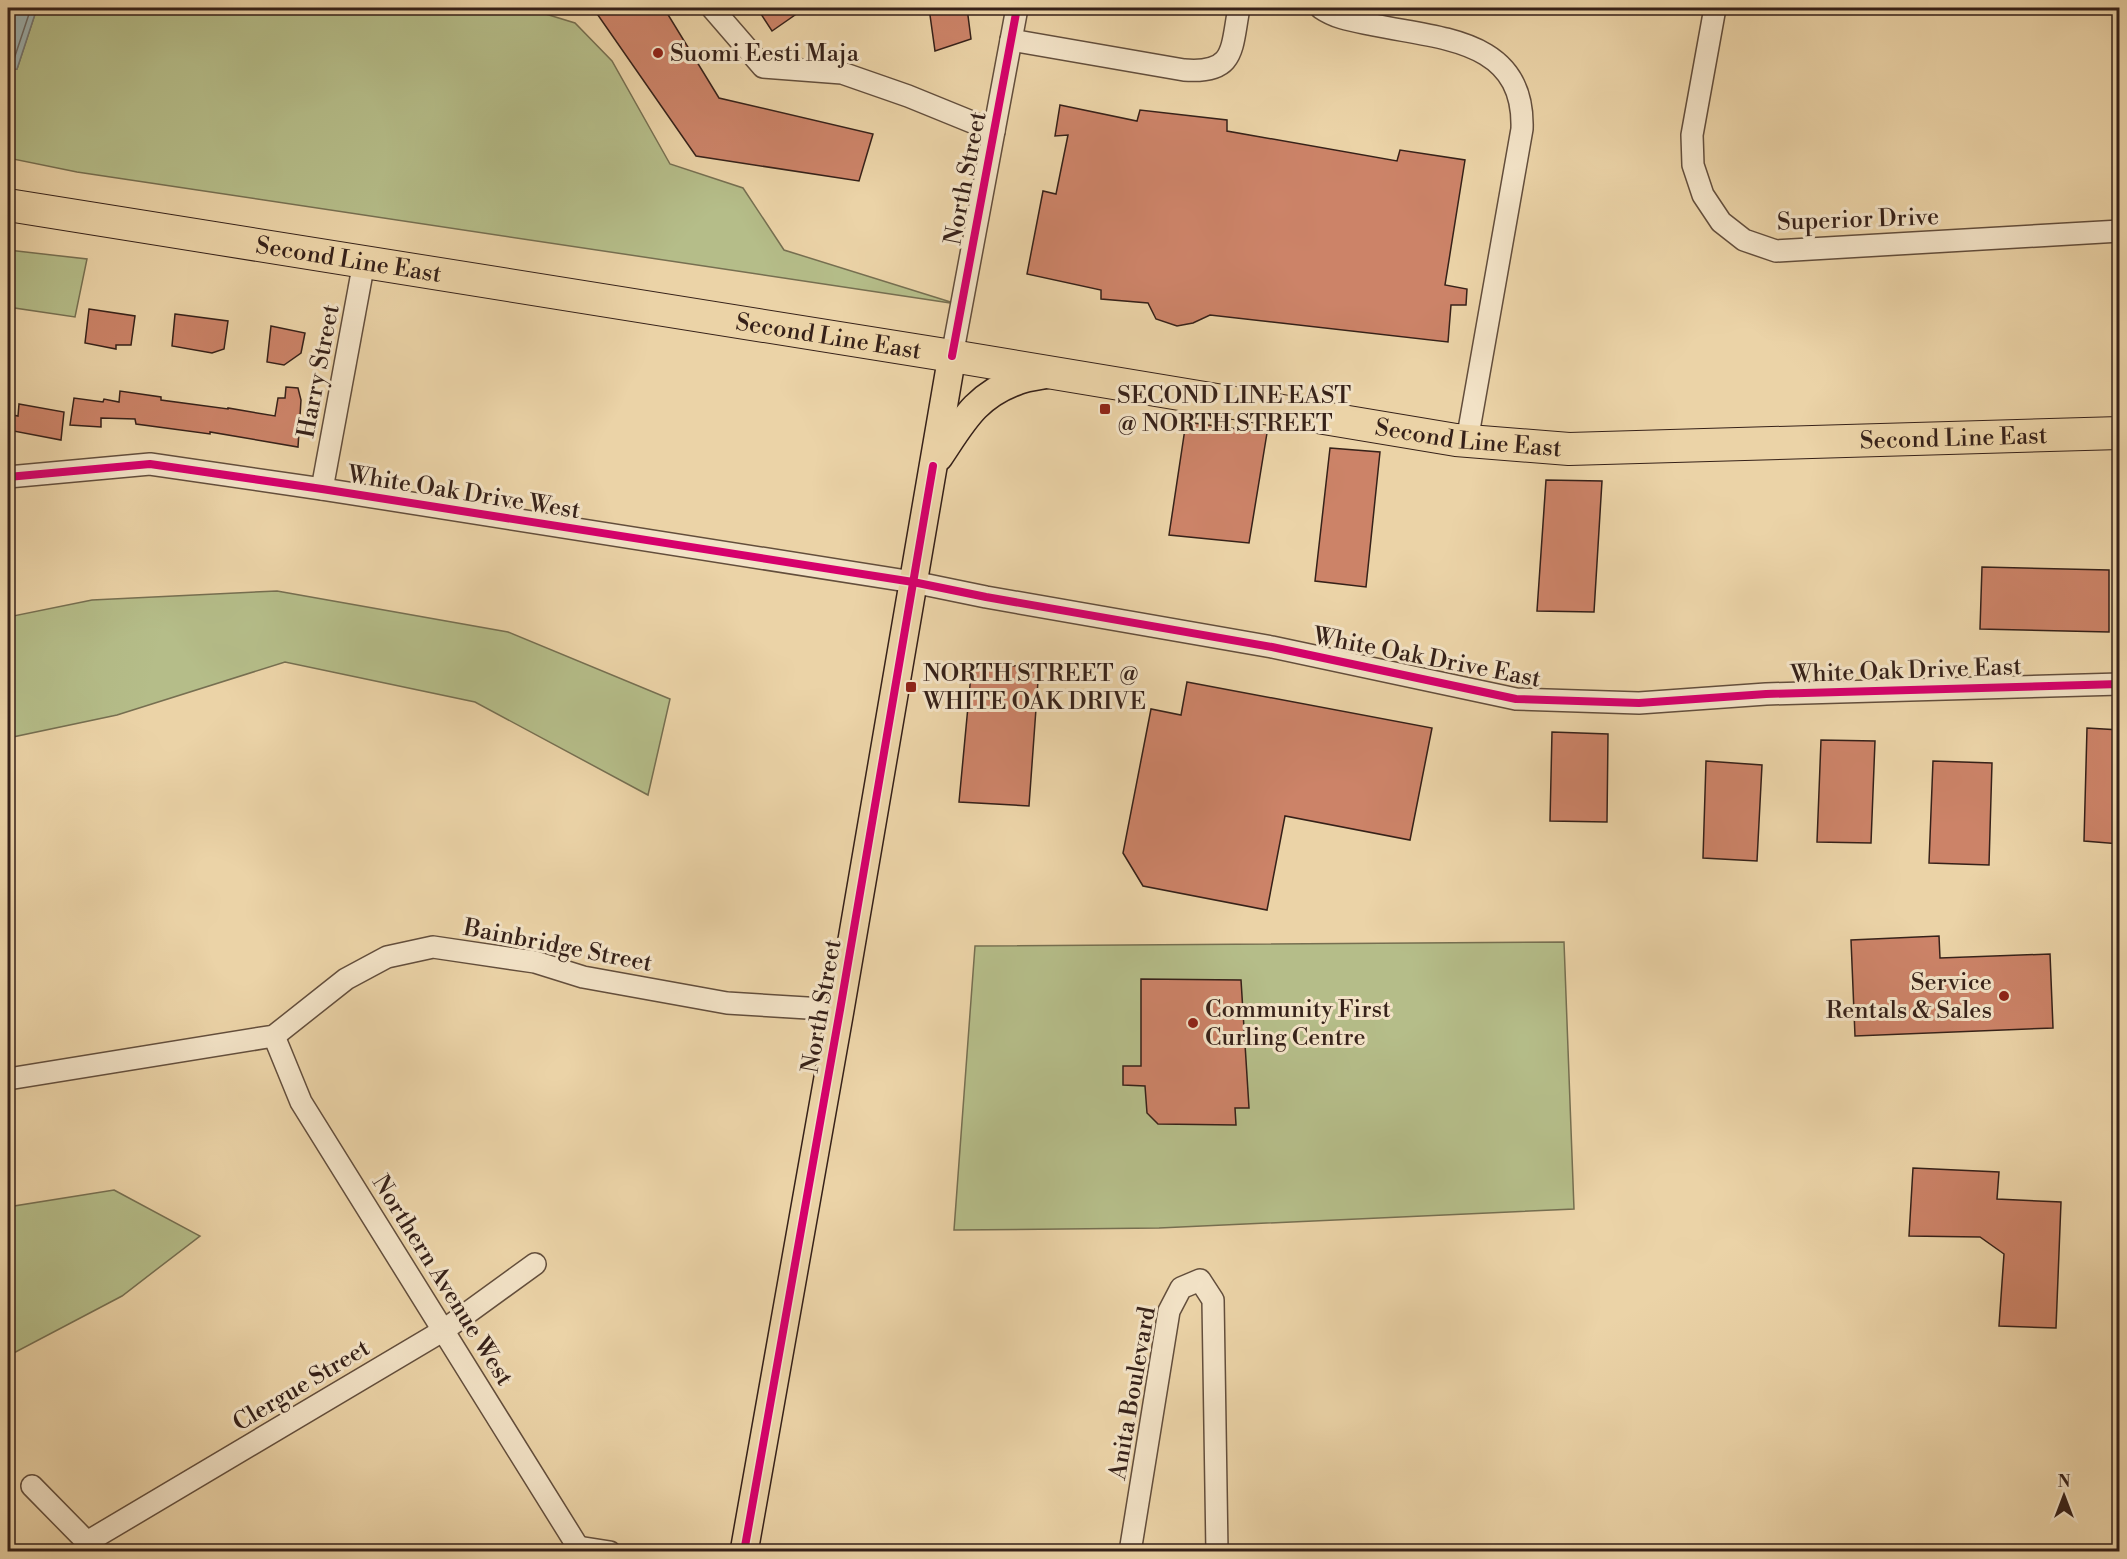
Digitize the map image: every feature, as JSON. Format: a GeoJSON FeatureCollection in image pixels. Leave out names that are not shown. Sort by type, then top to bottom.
{"type":"FeatureCollection","features":[{"type":"Feature","properties":{"kind":"highway","name":"Second Line East"},"geometry":{"type":"LineString","coordinates":[[8,205],[1467,441],[1569,449],[2120,433]]}},
{"type":"Feature","properties":{"kind":"main road","name":"North Street"},"geometry":{"type":"LineString","coordinates":[[744,1551],[840,1010],[952,356]]}},
{"type":"Feature","properties":{"kind":"main road"},"geometry":{"type":"LineString","coordinates":[[933,466],[970,411],[984,398],[1018,380],[1053,373]]}},
{"type":"Feature","properties":{"kind":"street"},"geometry":{"type":"LineString","coordinates":[[712,8],[722,16],[763,67],[842,73],[909,96],[994,131]]}},
{"type":"Feature","properties":{"kind":"street","name":"North Street"},"geometry":{"type":"LineString","coordinates":[[952,356],[1017,8]]}},
{"type":"Feature","properties":{"kind":"street"},"geometry":{"type":"LineString","coordinates":[[1011,40],[1201,71],[1216,68],[1225,62],[1230,54],[1239,8]]}},
{"type":"Feature","properties":{"kind":"street"},"geometry":{"type":"LineString","coordinates":[[1321,8],[1340,18],[1461,43],[1481,50],[1501,64],[1515,86],[1523,108],[1522,129],[1467,441]]}},
{"type":"Feature","properties":{"kind":"street","name":"Superior Drive"},"geometry":{"type":"LineString","coordinates":[[1715,8],[1692,135],[1693,165],[1703,195],[1721,222],[1744,240],[1776,251],[2120,231]]}},
{"type":"Feature","properties":{"kind":"street","name":"Harry Street"},"geometry":{"type":"LineString","coordinates":[[322,489],[364,262]]}},
{"type":"Feature","properties":{"kind":"street","name":"White Oak Drive West"},"geometry":{"type":"LineString","coordinates":[[8,477],[150,464],[914,582]]}},
{"type":"Feature","properties":{"kind":"street","name":"White Oak Drive East"},"geometry":{"type":"LineString","coordinates":[[914,582],[986,597],[1272,647],[1516,699],[1640,703],[1766,694],[2120,684]]}},
{"type":"Feature","properties":{"kind":"street","name":"Bainbridge Street"},"geometry":{"type":"LineString","coordinates":[[8,1079],[274,1036],[346,980],[387,957],[433,947],[535,962],[583,977],[728,1003],[840,1010]]}},
{"type":"Feature","properties":{"kind":"street","name":"Northern Avenue West"},"geometry":{"type":"LineString","coordinates":[[274,1036],[301,1102],[444,1330],[574,1549]]}},
{"type":"Feature","properties":{"kind":"street","name":"Clergue Street"},"geometry":{"type":"LineString","coordinates":[[90,1547],[444,1330],[535,1264]]}},
{"type":"Feature","properties":{"kind":"street","name":"Anita Boulevard"},"geometry":{"type":"LineString","coordinates":[[1130,1551],[1169,1311],[1181,1288],[1200,1280],[1213,1299],[1217,1551]]}},
{"type":"Feature","properties":{"kind":"street"},"geometry":{"type":"LineString","coordinates":[[32,1486],[90,1547]]}},
{"type":"Feature","properties":{"kind":"street"},"geometry":{"type":"LineString","coordinates":[[574,1549],[610,1551]]}},
{"type":"Feature","properties":{"kind":"green space"},"geometry":{"type":"Polygon","coordinates":[[[37,8],[526,8],[575,23],[612,61],[670,164],[743,188],[784,250],[957,304],[77,172],[8,158],[8,70],[17,69],[37,8]]]}},
{"type":"Feature","properties":{"kind":"green space"},"geometry":{"type":"Polygon","coordinates":[[[8,250],[87,259],[75,317],[8,307],[8,250]]]}},
{"type":"Feature","properties":{"kind":"green space"},"geometry":{"type":"Polygon","coordinates":[[[277,591],[508,632],[670,699],[648,795],[475,702],[285,662],[117,715],[8,738],[8,617],[92,600],[277,591]]]}},
{"type":"Feature","properties":{"kind":"green space"},"geometry":{"type":"Polygon","coordinates":[[[1564,942],[1574,1209],[1159,1228],[954,1230],[975,946],[1564,942]]]}},
{"type":"Feature","properties":{"kind":"green space"},"geometry":{"type":"Polygon","coordinates":[[[114,1190],[200,1236],[122,1296],[8,1356],[8,1207],[114,1190]]]}},
{"type":"Feature","properties":{"kind":"water"},"geometry":{"type":"Polygon","coordinates":[[[8,8],[37,8],[17,69],[8,70],[8,8]]]}},
{"type":"Feature","properties":{"kind":"building","name":"Suomi Eesti Maja"},"geometry":{"type":"Polygon","coordinates":[[[593,8],[664,8],[719,98],[873,134],[859,181],[696,156],[593,8]]]}},
{"type":"Feature","properties":{"kind":"building"},"geometry":{"type":"Polygon","coordinates":[[[757,8],[805,8],[772,31],[757,8]]]}},
{"type":"Feature","properties":{"kind":"building"},"geometry":{"type":"Polygon","coordinates":[[[929,8],[967,8],[971,39],[935,51],[929,8]]]}},
{"type":"Feature","properties":{"kind":"building"},"geometry":{"type":"Polygon","coordinates":[[[1060,105],[1137,121],[1140,110],[1227,120],[1227,131],[1397,161],[1400,150],[1465,160],[1445,285],[1467,289],[1466,305],[1451,305],[1448,342],[1210,315],[1193,323],[1177,326],[1156,319],[1148,303],[1101,299],[1101,290],[1027,274],[1043,191],[1056,194],[1068,135],[1055,136],[1060,105]]]}},
{"type":"Feature","properties":{"kind":"building"},"geometry":{"type":"Polygon","coordinates":[[[89,309],[135,316],[131,345],[116,345],[116,349],[85,343],[89,309]]]}},
{"type":"Feature","properties":{"kind":"building"},"geometry":{"type":"Polygon","coordinates":[[[175,314],[228,321],[224,349],[212,353],[172,346],[175,314]]]}},
{"type":"Feature","properties":{"kind":"building"},"geometry":{"type":"Polygon","coordinates":[[[271,326],[305,333],[301,353],[284,365],[267,362],[271,326]]]}},
{"type":"Feature","properties":{"kind":"building"},"geometry":{"type":"Polygon","coordinates":[[[286,387],[298,388],[301,400],[298,447],[210,432],[210,434],[136,424],[135,419],[101,418],[101,427],[70,425],[74,398],[119,402],[120,391],[161,397],[161,400],[275,416],[278,398],[285,398],[286,387]]]}},
{"type":"Feature","properties":{"kind":"building"},"geometry":{"type":"Polygon","coordinates":[[[19,404],[64,412],[61,440],[8,430],[8,414],[18,416],[19,404]]]}},
{"type":"Feature","properties":{"kind":"building"},"geometry":{"type":"Polygon","coordinates":[[[1186,422],[1267,433],[1249,543],[1169,535],[1186,422]]]}},
{"type":"Feature","properties":{"kind":"building"},"geometry":{"type":"Polygon","coordinates":[[[1330,448],[1380,452],[1366,587],[1315,581],[1330,448]]]}},
{"type":"Feature","properties":{"kind":"building"},"geometry":{"type":"Polygon","coordinates":[[[1546,480],[1602,481],[1594,612],[1537,611],[1546,480]]]}},
{"type":"Feature","properties":{"kind":"building"},"geometry":{"type":"Polygon","coordinates":[[[1982,567],[2109,570],[2109,632],[1980,629],[1982,567]]]}},
{"type":"Feature","properties":{"kind":"building"},"geometry":{"type":"Polygon","coordinates":[[[972,664],[1039,667],[1029,806],[959,802],[972,664]]]}},
{"type":"Feature","properties":{"kind":"building"},"geometry":{"type":"Polygon","coordinates":[[[1187,682],[1432,728],[1410,840],[1285,816],[1267,910],[1143,886],[1123,853],[1151,709],[1181,715],[1187,682]]]}},
{"type":"Feature","properties":{"kind":"building"},"geometry":{"type":"Polygon","coordinates":[[[2087,728],[2120,730],[2120,844],[2084,841],[2087,728]]]}},
{"type":"Feature","properties":{"kind":"building"},"geometry":{"type":"Polygon","coordinates":[[[1552,732],[1608,734],[1607,822],[1550,821],[1552,732]]]}},
{"type":"Feature","properties":{"kind":"building"},"geometry":{"type":"Polygon","coordinates":[[[1821,740],[1875,741],[1871,843],[1817,842],[1821,740]]]}},
{"type":"Feature","properties":{"kind":"building"},"geometry":{"type":"Polygon","coordinates":[[[1706,761],[1762,765],[1757,861],[1703,858],[1706,761]]]}},
{"type":"Feature","properties":{"kind":"building"},"geometry":{"type":"Polygon","coordinates":[[[1933,761],[1992,763],[1989,865],[1929,863],[1933,761]]]}},
{"type":"Feature","properties":{"kind":"building"},"geometry":{"type":"Polygon","coordinates":[[[1939,936],[1940,958],[2050,954],[2053,1028],[1855,1036],[1851,940],[1939,936]]]}},
{"type":"Feature","properties":{"kind":"building","name":"Community First Curling Centre"},"geometry":{"type":"Polygon","coordinates":[[[1141,979],[1241,980],[1249,1108],[1235,1108],[1236,1125],[1158,1124],[1147,1113],[1145,1086],[1123,1085],[1123,1066],[1141,1066],[1141,979]]]}},
{"type":"Feature","properties":{"kind":"building"},"geometry":{"type":"Polygon","coordinates":[[[1913,1168],[1999,1172],[1997,1199],[2061,1202],[2056,1328],[1999,1326],[2004,1254],[1980,1237],[1909,1236],[1913,1168]]]}},
{"type":"Feature","properties":{"kind":"cycle path"},"geometry":{"type":"LineString","coordinates":[[952,356],[1017,8]]}},
{"type":"Feature","properties":{"kind":"cycle path"},"geometry":{"type":"LineString","coordinates":[[8,477],[150,464],[322,489],[913,582],[1272,647],[1516,699],[1639,703],[1766,694],[2120,684]]}},
{"type":"Feature","properties":{"kind":"cycle path"},"geometry":{"type":"LineString","coordinates":[[744,1552],[933,466]]}},
{"type":"Feature","properties":{"kind":"place","name":"Suomi Eesti Maja"},"geometry":{"type":"Point","coordinates":[658,53]}},
{"type":"Feature","properties":{"kind":"place","name":"SECOND LINE EAST @ NORTH STREET"},"geometry":{"type":"Point","coordinates":[1105,409]}},
{"type":"Feature","properties":{"kind":"place","name":"NORTH STREET @ WHITE OAK DRIVE"},"geometry":{"type":"Point","coordinates":[911,687]}},
{"type":"Feature","properties":{"kind":"place","name":"Service Rentals & Sales"},"geometry":{"type":"Point","coordinates":[2004,996]}},
{"type":"Feature","properties":{"kind":"place","name":"Community First Curling Centre"},"geometry":{"type":"Point","coordinates":[1193,1023]}}]}
